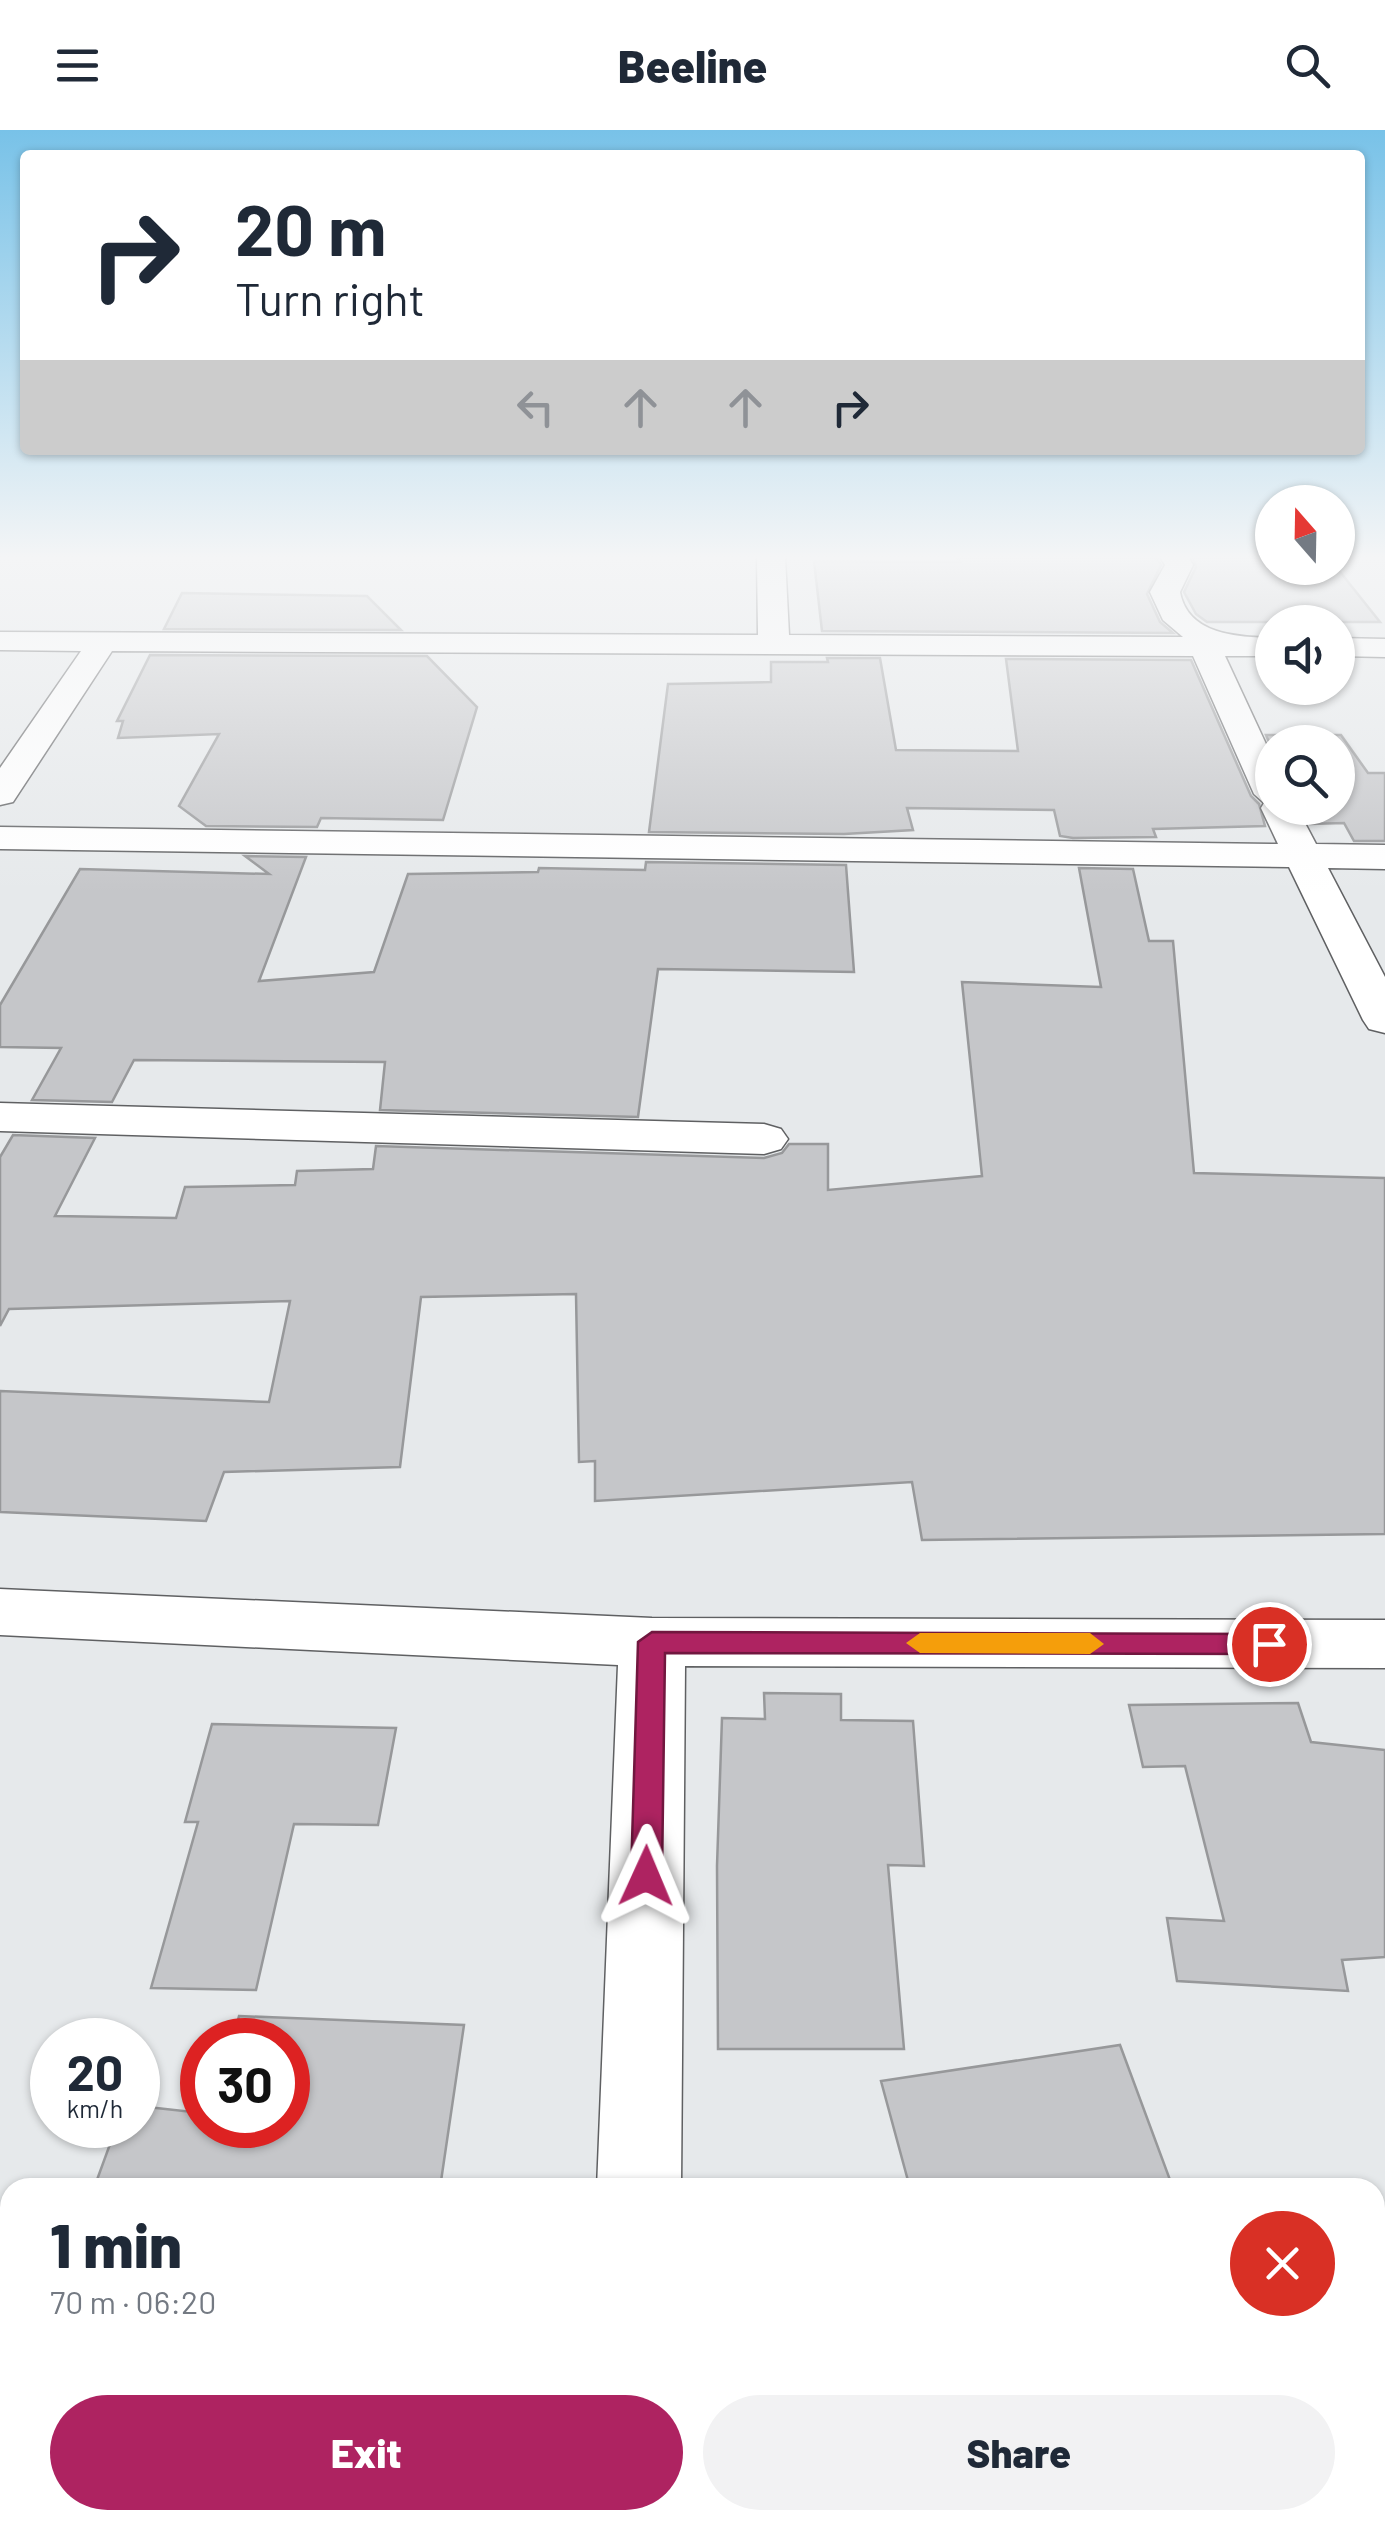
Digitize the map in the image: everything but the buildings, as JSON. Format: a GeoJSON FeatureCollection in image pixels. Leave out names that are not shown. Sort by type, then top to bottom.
{"type":"FeatureCollection","features":[{"type":"Feature","properties":{"kind":"street"},"geometry":{"type":"LineString","coordinates":[[0,794],[85,669]]}},
{"type":"Feature","properties":{"kind":"street"},"geometry":{"type":"LineString","coordinates":[[1222,669],[1255,751]]}},
{"type":"Feature","properties":{"kind":"street"},"geometry":{"type":"LineString","coordinates":[[1287,825],[1385,1020]]}},
{"type":"Feature","properties":{"kind":"street"},"geometry":{"type":"LineString","coordinates":[[0,838],[1385,857]]}},
{"type":"Feature","properties":{"kind":"street"},"geometry":{"type":"LineString","coordinates":[[0,1117],[764,1140]]}},
{"type":"Feature","properties":{"kind":"street"},"geometry":{"type":"LineString","coordinates":[[0,1612],[652,1642],[1385,1644]]}},
{"type":"Feature","properties":{"kind":"street"},"geometry":{"type":"LineString","coordinates":[[639,2178],[652,1642]]}},
{"type":"Feature","properties":{"kind":"slow traffic"},"geometry":{"type":"LineString","coordinates":[[920,1643],[1090,1644]]}},
{"type":"Feature","properties":{"kind":"route"},"geometry":{"type":"LineString","coordinates":[[646,1876],[652,1642],[1269,1644]]}}]}
